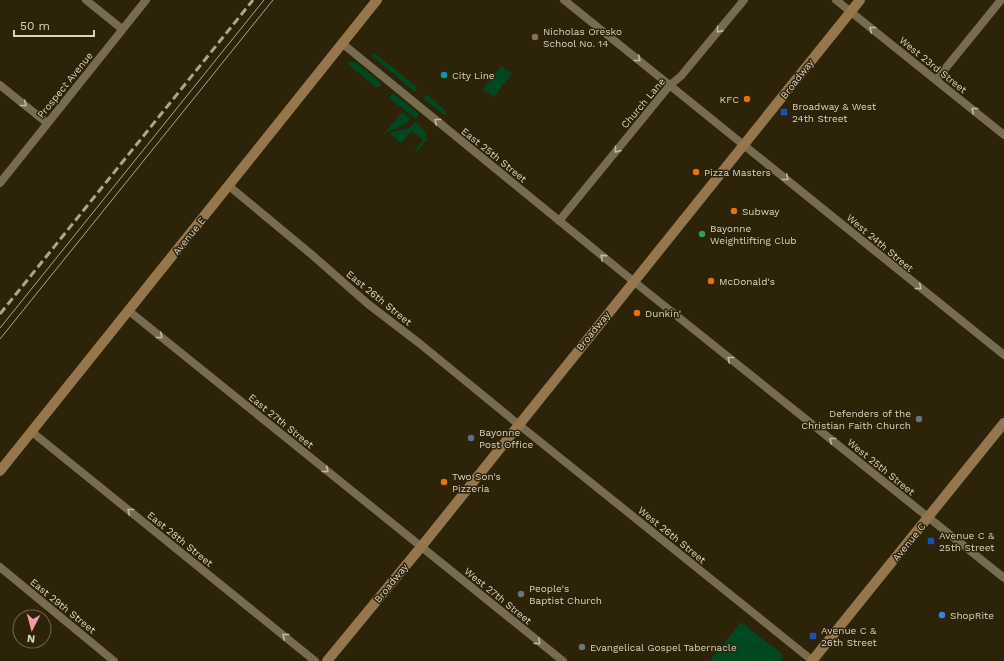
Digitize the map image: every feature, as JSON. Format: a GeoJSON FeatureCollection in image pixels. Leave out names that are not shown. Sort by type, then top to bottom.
{"type":"FeatureCollection","features":[{"type":"Feature","properties":{"kind":"main road","name":"Avenue E"},"geometry":{"type":"LineString","coordinates":[[0,471],[377,0]]}},
{"type":"Feature","properties":{"kind":"main road","name":"Broadway"},"geometry":{"type":"LineString","coordinates":[[327,661],[421,547],[518,424],[860,0]]}},
{"type":"Feature","properties":{"kind":"main road","name":"Avenue C"},"geometry":{"type":"LineString","coordinates":[[813,661],[1004,423]]}},
{"type":"Feature","properties":{"kind":"street"},"geometry":{"type":"LineString","coordinates":[[86,0],[122,29]]}},
{"type":"Feature","properties":{"kind":"street","name":"Prospect Avenue"},"geometry":{"type":"LineString","coordinates":[[0,183],[146,0]]}},
{"type":"Feature","properties":{"kind":"street","name":"West 24th Street"},"geometry":{"type":"LineString","coordinates":[[564,0],[1004,355]]}},
{"type":"Feature","properties":{"kind":"street","name":"Church Lane"},"geometry":{"type":"LineString","coordinates":[[559,221],[670,85],[681,76],[744,0]]}},
{"type":"Feature","properties":{"kind":"street","name":"West 23rd Street"},"geometry":{"type":"LineString","coordinates":[[836,0],[1004,135]]}},
{"type":"Feature","properties":{"kind":"street"},"geometry":{"type":"LineString","coordinates":[[936,80],[1001,0]]}},
{"type":"Feature","properties":{"kind":"street","name":"East 25th Street"},"geometry":{"type":"LineString","coordinates":[[343,44],[633,281]]}},
{"type":"Feature","properties":{"kind":"street"},"geometry":{"type":"LineString","coordinates":[[0,85],[47,123]]}},
{"type":"Feature","properties":{"kind":"street","name":"East 26th Street"},"geometry":{"type":"LineString","coordinates":[[229,186],[311,254],[368,304],[419,343],[518,424]]}},
{"type":"Feature","properties":{"kind":"street","name":"West 25th Street"},"geometry":{"type":"LineString","coordinates":[[633,281],[1004,578]]}},
{"type":"Feature","properties":{"kind":"street","name":"East 27th Street"},"geometry":{"type":"LineString","coordinates":[[129,311],[421,547]]}},
{"type":"Feature","properties":{"kind":"street","name":"West 26th Street"},"geometry":{"type":"LineString","coordinates":[[518,424],[813,661]]}},
{"type":"Feature","properties":{"kind":"street","name":"East 28th Street"},"geometry":{"type":"LineString","coordinates":[[32,432],[316,661]]}},
{"type":"Feature","properties":{"kind":"street","name":"West 27th Street"},"geometry":{"type":"LineString","coordinates":[[421,547],[562,661]]}},
{"type":"Feature","properties":{"kind":"street","name":"East 29th Street"},"geometry":{"type":"LineString","coordinates":[[0,567],[114,661]]}},
{"type":"Feature","properties":{"kind":"green space"},"geometry":{"type":"Polygon","coordinates":[[[374,53],[418,88],[415,92],[372,56],[374,53]]]}},
{"type":"Feature","properties":{"kind":"green space"},"geometry":{"type":"Polygon","coordinates":[[[348,61],[357,63],[382,84],[377,88],[348,64],[348,61]]]}},
{"type":"Feature","properties":{"kind":"green space"},"geometry":{"type":"Polygon","coordinates":[[[501,66],[512,74],[494,97],[483,89],[501,66]]]}},
{"type":"Feature","properties":{"kind":"green space"},"geometry":{"type":"Polygon","coordinates":[[[393,93],[419,114],[416,119],[389,98],[393,93]]]}},
{"type":"Feature","properties":{"kind":"green space"},"geometry":{"type":"Polygon","coordinates":[[[426,94],[447,112],[444,115],[424,99],[426,94]]]}},
{"type":"Feature","properties":{"kind":"green space"},"geometry":{"type":"Polygon","coordinates":[[[402,112],[410,119],[405,124],[384,134],[402,112]]]}},
{"type":"Feature","properties":{"kind":"green space"},"geometry":{"type":"Polygon","coordinates":[[[415,122],[427,133],[425,137],[427,139],[417,152],[415,150],[423,140],[412,131],[401,143],[390,134],[392,132],[410,128],[415,122]]]}},
{"type":"Feature","properties":{"kind":"green space"},"geometry":{"type":"Polygon","coordinates":[[[741,622],[784,656],[780,661],[710,661],[741,622]]]}},
{"type":"Feature","properties":{"kind":"tram line"},"geometry":{"type":"LineString","coordinates":[[0,328],[264,0]]}},
{"type":"Feature","properties":{"kind":"tram line"},"geometry":{"type":"LineString","coordinates":[[0,339],[273,0]]}},
{"type":"Feature","properties":{"kind":"railway"},"geometry":{"type":"LineString","coordinates":[[0,314],[253,0]]}},
{"type":"Feature","properties":{"kind":"place","name":"Nicholas Oresko School No. 14"},"geometry":{"type":"Point","coordinates":[535,37]}},
{"type":"Feature","properties":{"kind":"place","name":"City Line"},"geometry":{"type":"Point","coordinates":[444,75]}},
{"type":"Feature","properties":{"kind":"place","name":"KFC"},"geometry":{"type":"Point","coordinates":[747,99]}},
{"type":"Feature","properties":{"kind":"place","name":"Broadway & West 24th Street"},"geometry":{"type":"Point","coordinates":[784,112]}},
{"type":"Feature","properties":{"kind":"place","name":"Pizza Masters"},"geometry":{"type":"Point","coordinates":[696,172]}},
{"type":"Feature","properties":{"kind":"place","name":"Subway"},"geometry":{"type":"Point","coordinates":[734,211]}},
{"type":"Feature","properties":{"kind":"place","name":"Bayonne Weightlifting Club"},"geometry":{"type":"Point","coordinates":[702,234]}},
{"type":"Feature","properties":{"kind":"place","name":"McDonald's"},"geometry":{"type":"Point","coordinates":[711,281]}},
{"type":"Feature","properties":{"kind":"place","name":"Dunkin'"},"geometry":{"type":"Point","coordinates":[637,313]}},
{"type":"Feature","properties":{"kind":"place","name":"Defenders of the Christian Faith Church"},"geometry":{"type":"Point","coordinates":[919,419]}},
{"type":"Feature","properties":{"kind":"place","name":"Bayonne Post Office"},"geometry":{"type":"Point","coordinates":[471,438]}},
{"type":"Feature","properties":{"kind":"place","name":"Two Son's Pizzeria"},"geometry":{"type":"Point","coordinates":[444,482]}},
{"type":"Feature","properties":{"kind":"place","name":"Avenue C & 25th Street"},"geometry":{"type":"Point","coordinates":[931,541]}},
{"type":"Feature","properties":{"kind":"place","name":"People's Baptist Church"},"geometry":{"type":"Point","coordinates":[521,594]}},
{"type":"Feature","properties":{"kind":"place","name":"ShopRite"},"geometry":{"type":"Point","coordinates":[942,615]}},
{"type":"Feature","properties":{"kind":"place","name":"Avenue C & 26th Street"},"geometry":{"type":"Point","coordinates":[813,636]}},
{"type":"Feature","properties":{"kind":"place","name":"Evangelical Gospel Tabernacle"},"geometry":{"type":"Point","coordinates":[582,647]}}]}
